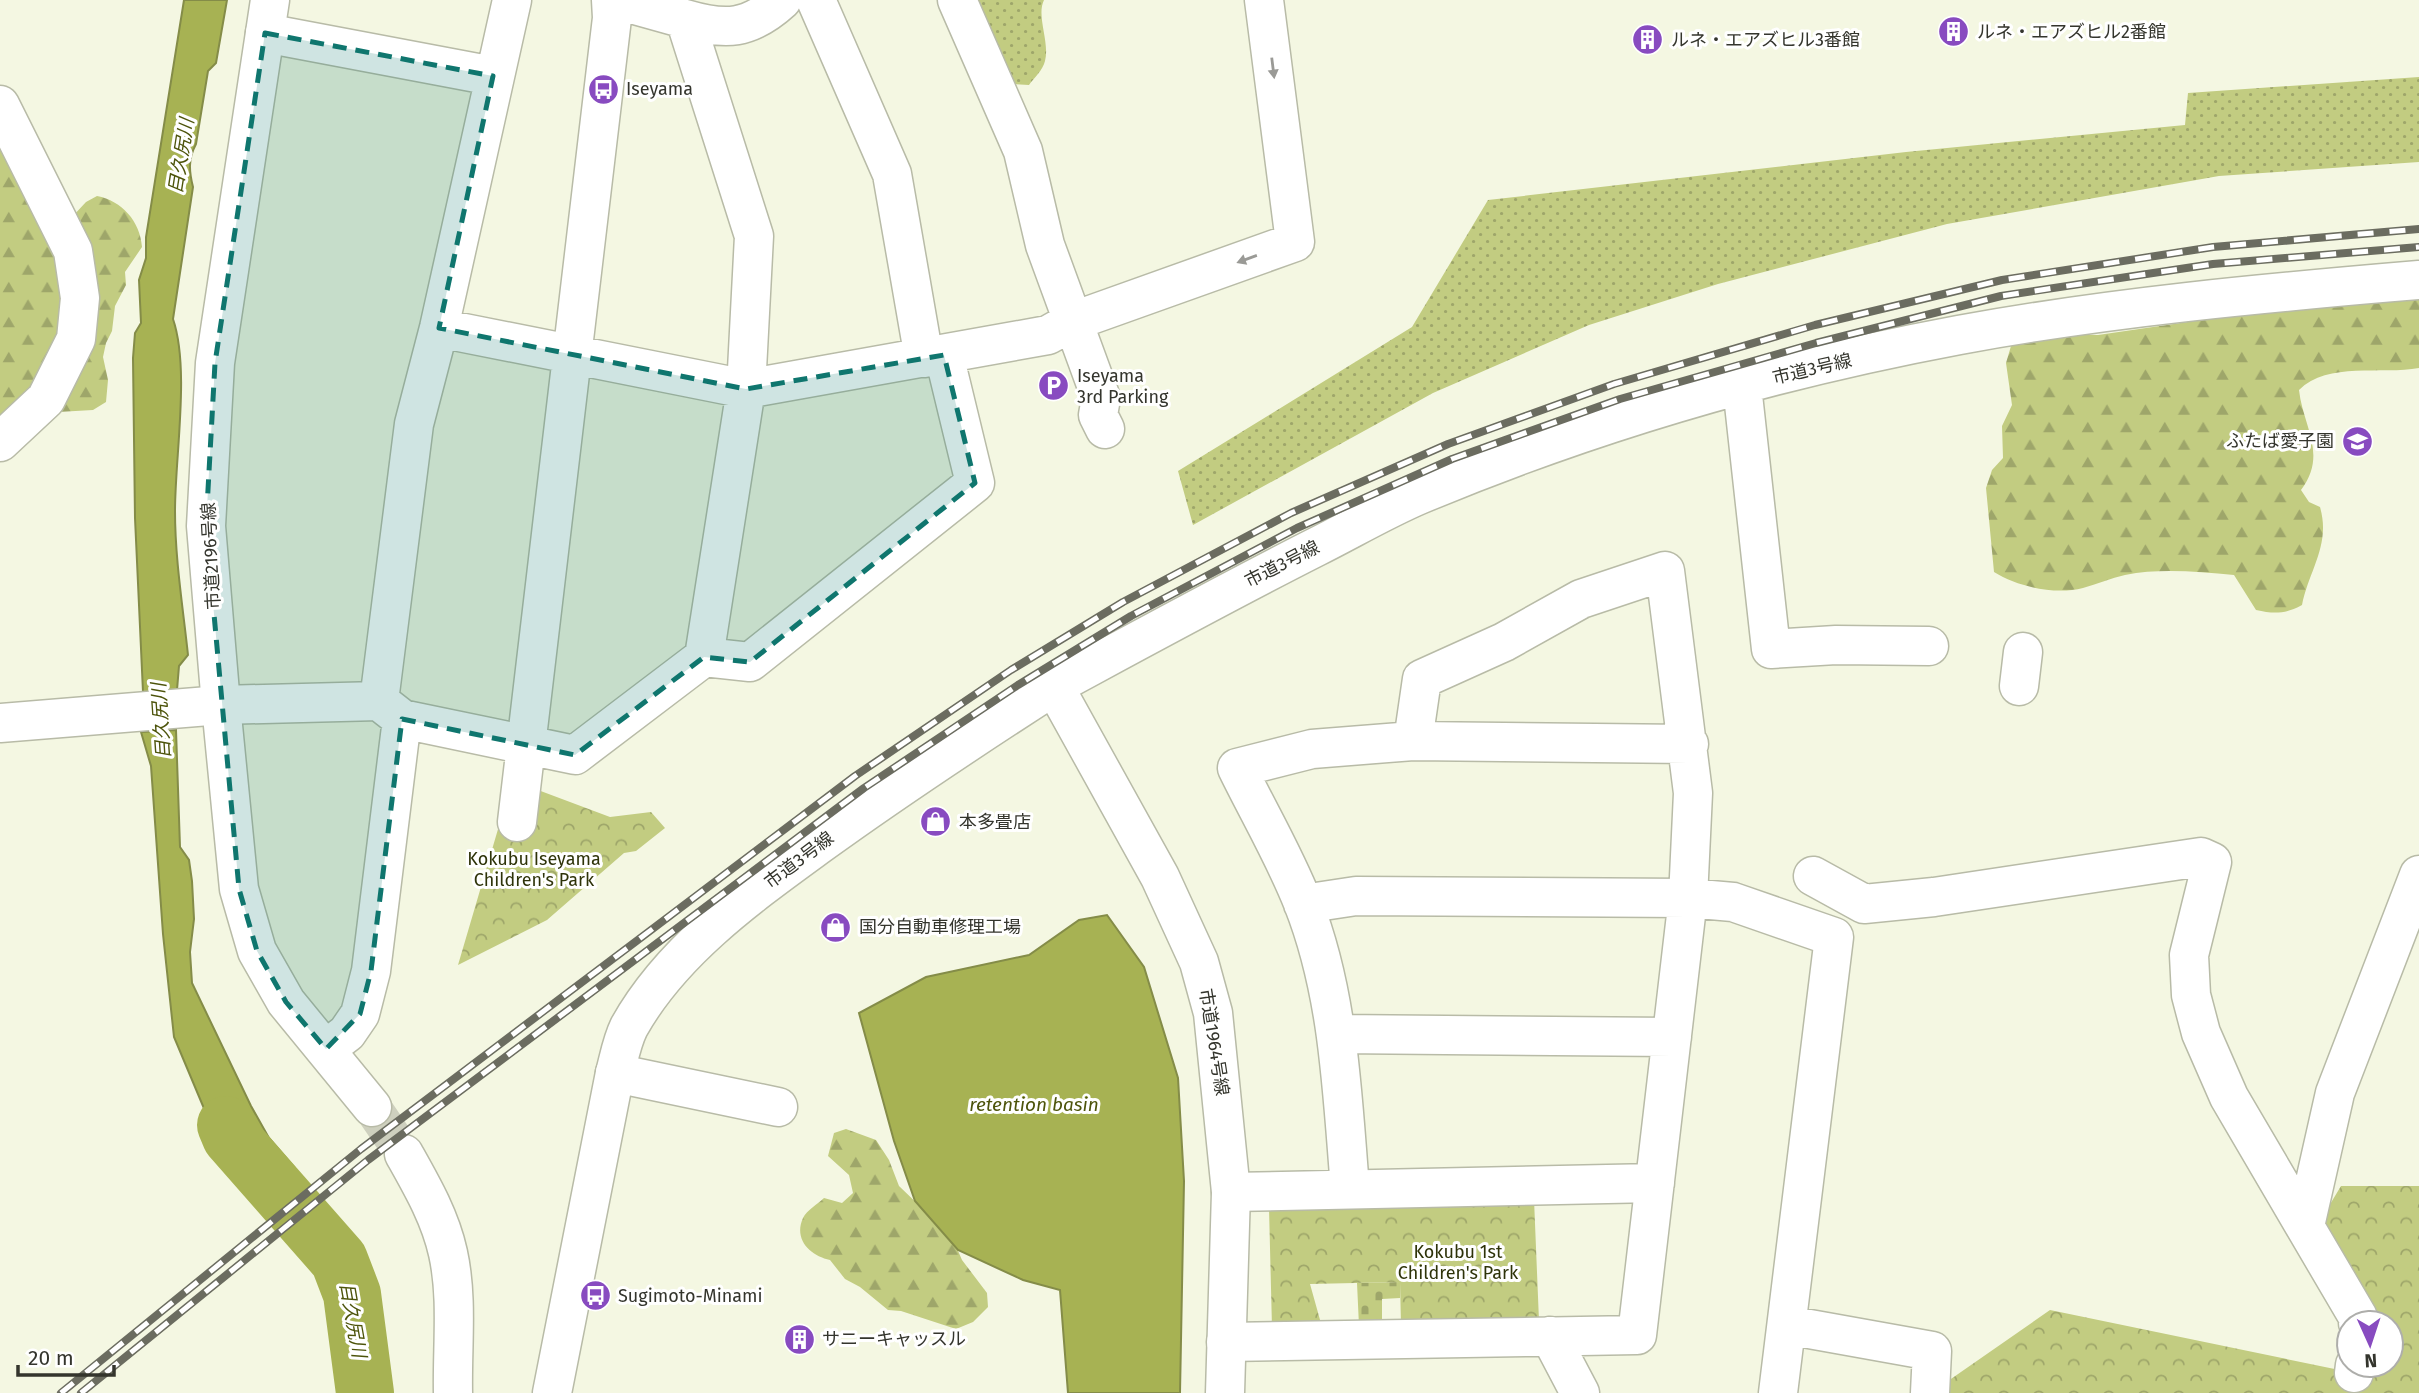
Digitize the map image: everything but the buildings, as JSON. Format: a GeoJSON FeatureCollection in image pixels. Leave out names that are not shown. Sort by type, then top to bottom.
{"type":"FeatureCollection","features":[{"type":"Feature","properties":{"kind":"street"},"geometry":{"type":"LineString","coordinates":[[326,1049],[347,1033],[360,1014],[371,971],[414,424],[439,328],[512,0]]}},
{"type":"Feature","properties":{"kind":"street"},"geometry":{"type":"LineString","coordinates":[[517,822],[574,355],[612,19],[611,0]]}},
{"type":"Feature","properties":{"kind":"street"},"geometry":{"type":"LineString","coordinates":[[617,0],[716,28],[762,19],[782,0]]}},
{"type":"Feature","properties":{"kind":"street"},"geometry":{"type":"LineString","coordinates":[[0,723],[209,706],[390,710],[528,746],[575,755],[704,657],[750,662],[975,483],[934,356],[892,174],[816,0]]}},
{"type":"Feature","properties":{"kind":"street"},"geometry":{"type":"LineString","coordinates":[[957,0],[1023,151],[1045,245],[1101,398],[1098,415],[1105,429]]}},
{"type":"Feature","properties":{"kind":"street"},"geometry":{"type":"LineString","coordinates":[[439,328],[746,388],[1048,335],[1071,322],[1295,242],[1264,0]]}},
{"type":"Feature","properties":{"kind":"street"},"geometry":{"type":"LineString","coordinates":[[267,17],[494,76]]}},
{"type":"Feature","properties":{"kind":"street","name":"市道2196号線"},"geometry":{"type":"LineString","coordinates":[[267,17],[215,363],[206,526],[209,706],[239,889],[257,951],[286,1002],[372,1107]]}},
{"type":"Feature","properties":{"kind":"street"},"geometry":{"type":"LineString","coordinates":[[685,19],[754,236],[746,388],[704,657]]}},
{"type":"Feature","properties":{"kind":"street"},"geometry":{"type":"LineString","coordinates":[[0,105],[73,251],[80,298],[76,339],[46,399],[0,442]]}},
{"type":"Feature","properties":{"kind":"street","name":"市道3号線"},"geometry":{"type":"LineString","coordinates":[[552,1393],[615,1073],[627,1030],[641,1008],[666,975],[744,901],[899,787],[1054,686],[1218,596],[1416,497],[1532,450],[1627,419],[1742,386],[1933,340],[2038,322],[2242,295],[2419,280]]}},
{"type":"Feature","properties":{"kind":"street"},"geometry":{"type":"LineString","coordinates":[[1742,386],[1771,649],[1836,645],[1929,646]]}},
{"type":"Feature","properties":{"kind":"street"},"geometry":{"type":"LineString","coordinates":[[1226,1342],[1637,1335],[1688,898],[1693,793],[1689,744],[1679,699],[1665,571],[1581,599],[1504,642],[1422,678],[1413,741]]}},
{"type":"Feature","properties":{"kind":"street","name":"市道1964号線"},"geometry":{"type":"LineString","coordinates":[[1054,686],[1160,877],[1199,962],[1213,1013],[1231,1192],[1225,1393]]}},
{"type":"Feature","properties":{"kind":"street"},"geometry":{"type":"LineString","coordinates":[[1350,1188],[1338,1034],[1323,968],[1303,904],[1237,768],[1312,749],[1413,741],[1689,744]]}},
{"type":"Feature","properties":{"kind":"street"},"geometry":{"type":"LineString","coordinates":[[1813,876],[1864,904],[1934,897],[2201,857],[2212,862],[2189,955],[2191,995],[2201,1033],[2229,1097],[2353,1309]]}},
{"type":"Feature","properties":{"kind":"street"},"geometry":{"type":"LineString","coordinates":[[2305,1226],[2335,1093],[2419,875]]}},
{"type":"Feature","properties":{"kind":"street"},"geometry":{"type":"LineString","coordinates":[[1303,904],[1356,896],[1688,898],[1733,902],[1834,937],[1778,1393]]}},
{"type":"Feature","properties":{"kind":"street"},"geometry":{"type":"LineString","coordinates":[[1338,1034],[1672,1037]]}},
{"type":"Feature","properties":{"kind":"street"},"geometry":{"type":"LineString","coordinates":[[615,1073],[778,1107]]}},
{"type":"Feature","properties":{"kind":"street"},"geometry":{"type":"LineString","coordinates":[[404,1154],[432,1204],[448,1253],[454,1308],[453,1393]]}},
{"type":"Feature","properties":{"kind":"street"},"geometry":{"type":"LineString","coordinates":[[1231,1192],[1655,1182]]}},
{"type":"Feature","properties":{"kind":"street"},"geometry":{"type":"LineString","coordinates":[[1787,1325],[1932,1351],[1930,1393]]}},
{"type":"Feature","properties":{"kind":"street"},"geometry":{"type":"LineString","coordinates":[[1550,1336],[1580,1393]]}},
{"type":"Feature","properties":{"kind":"highlighted area"},"geometry":{"type":"Polygon","coordinates":[[[265,33],[493,76],[439,328],[746,389],[944,355],[975,483],[750,662],[704,657],[575,755],[402,719],[371,971],[360,1014],[326,1049],[286,1002],[257,951],[239,889],[206,526],[215,363],[265,33]]]}},
{"type":"Feature","properties":{"kind":"green space"},"geometry":{"type":"Polygon","coordinates":[[[969,0],[1044,0],[1041,14],[1046,46],[1045,61],[1029,85],[1013,84],[969,0]]]}},
{"type":"Feature","properties":{"kind":"green space"},"geometry":{"type":"Polygon","coordinates":[[[2419,77],[2419,162],[2219,176],[1947,224],[1718,284],[1589,325],[1433,393],[1193,525],[1178,471],[1412,327],[1488,200],[1906,152],[2185,125],[2188,93],[2419,77]]]}},
{"type":"Feature","properties":{"kind":"green space"},"geometry":{"type":"Polygon","coordinates":[[[0,138],[63,253],[69,303],[50,368],[0,428],[0,138]]]}},
{"type":"Feature","properties":{"kind":"green space"},"geometry":{"type":"Polygon","coordinates":[[[97,196],[122,207],[138,229],[142,247],[125,272],[126,285],[115,306],[112,331],[106,343],[103,357],[108,380],[106,402],[93,410],[58,412],[72,217],[86,202],[97,196]]]}},
{"type":"Feature","properties":{"kind":"green space"},"geometry":{"type":"Polygon","coordinates":[[[2419,299],[2419,368],[2340,372],[2311,381],[2299,390],[2313,452],[2309,477],[2301,490],[2309,502],[2320,507],[2323,521],[2318,557],[2302,605],[2280,612],[2256,610],[2234,575],[2152,572],[2125,575],[2083,588],[2061,591],[2025,586],[1994,572],[1986,488],[1992,470],[2003,458],[2002,426],[2012,405],[2006,363],[2011,346],[2029,334],[2098,335],[2201,320],[2214,313],[2419,299]]]}},
{"type":"Feature","properties":{"kind":"green space","name":"Kokubu Iseyama Children's Park"},"geometry":{"type":"Polygon","coordinates":[[[538,790],[610,817],[651,812],[665,828],[636,851],[624,853],[547,920],[458,965],[501,819],[538,790]]]}},
{"type":"Feature","properties":{"kind":"green space"},"geometry":{"type":"Polygon","coordinates":[[[846,1129],[876,1140],[889,1160],[899,1186],[952,1237],[962,1260],[987,1293],[988,1307],[973,1322],[956,1329],[901,1311],[888,1310],[860,1287],[845,1279],[830,1260],[810,1251],[802,1240],[801,1226],[807,1212],[824,1198],[842,1203],[853,1193],[849,1175],[828,1156],[834,1133],[846,1129]]]}},
{"type":"Feature","properties":{"kind":"green space"},"geometry":{"type":"Polygon","coordinates":[[[2341,1186],[2419,1186],[2419,1393],[1947,1393],[1948,1381],[2050,1310],[2335,1369],[2335,1379],[2405,1379],[2405,1309],[2356,1309],[2320,1221],[2341,1186]]]}},
{"type":"Feature","properties":{"kind":"green space","name":"Kokubu 1st Children's Park"},"geometry":{"type":"Polygon","coordinates":[[[1534,1199],[1539,1321],[1401,1325],[1400,1282],[1310,1284],[1322,1327],[1272,1328],[1269,1208],[1534,1199]]]}},
{"type":"Feature","properties":{"kind":"green space"},"geometry":{"type":"Polygon","coordinates":[[[1400,1282],[1400,1298],[1382,1299],[1382,1325],[1359,1326],[1357,1283],[1400,1282]]]}},
{"type":"Feature","properties":{"kind":"water"},"geometry":{"type":"Polygon","coordinates":[[[184,0],[227,0],[216,63],[208,71],[196,144],[190,160],[193,187],[173,319],[178,339],[181,387],[175,529],[188,655],[179,666],[177,690],[143,692],[135,518],[133,358],[135,333],[141,323],[139,280],[146,258],[146,237],[184,0]]]}},
{"type":"Feature","properties":{"kind":"water"},"geometry":{"type":"Polygon","coordinates":[[[176,730],[180,847],[189,860],[192,881],[192,983],[251,1106],[269,1138],[294,1167],[260,1199],[213,1130],[174,1037],[163,934],[151,766],[141,732],[176,730]]]}},
{"type":"Feature","properties":{"kind":"water","name":"retention basin"},"geometry":{"type":"Polygon","coordinates":[[[1107,915],[1144,967],[1178,1078],[1184,1181],[1180,1393],[1068,1393],[1060,1290],[1023,1280],[958,1250],[915,1201],[894,1141],[859,1013],[926,977],[1029,955],[1079,920],[1107,915]]]}},
{"type":"Feature","properties":{"kind":"water"},"geometry":{"type":"Polygon","coordinates":[[[323,1209],[355,1252],[367,1281],[383,1393],[346,1393],[334,1312],[341,1308],[338,1281],[333,1271],[293,1233],[323,1209]]]}},
{"type":"Feature","properties":{"kind":"waterway","name":"目久尻川"},"geometry":{"type":"LineString","coordinates":[[226,1125],[231,1137],[339,1260],[352,1294],[365,1393]]}},
{"type":"Feature","properties":{"kind":"tunnel"},"geometry":{"type":"LineString","coordinates":[[372,1107],[404,1154]]}},
{"type":"Feature","properties":{"kind":"railway"},"geometry":{"type":"LineString","coordinates":[[61,1393],[361,1149],[855,776],[1011,670],[1123,602],[1291,513],[1448,444],[1614,384],[1815,325],[2002,280],[2213,247],[2419,229]]}},
{"type":"Feature","properties":{"kind":"railway"},"geometry":{"type":"LineString","coordinates":[[81,1393],[368,1160],[864,788],[1018,685],[1131,616],[1297,528],[1452,459],[1620,399],[1816,343],[2001,296],[2213,264],[2419,247]]}},
{"type":"Feature","properties":{"kind":"place","name":"ルネ・エアズヒル2番館"},"geometry":{"type":"Point","coordinates":[1954,32]}},
{"type":"Feature","properties":{"kind":"place","name":"ルネ・エアズヒル3番館"},"geometry":{"type":"Point","coordinates":[1648,40]}},
{"type":"Feature","properties":{"kind":"place","name":"Iseyama"},"geometry":{"type":"Point","coordinates":[603,89]}},
{"type":"Feature","properties":{"kind":"place","name":"Iseyama 3rd Parking"},"geometry":{"type":"Point","coordinates":[1054,386]}},
{"type":"Feature","properties":{"kind":"place","name":"ふたば愛子園"},"geometry":{"type":"Point","coordinates":[2357,441]}},
{"type":"Feature","properties":{"kind":"place","name":"本多畳店"},"geometry":{"type":"Point","coordinates":[936,822]}},
{"type":"Feature","properties":{"kind":"place","name":"国分自動車修理工場"},"geometry":{"type":"Point","coordinates":[836,927]}},
{"type":"Feature","properties":{"kind":"place","name":"Sugimoto-Minami"},"geometry":{"type":"Point","coordinates":[595,1296]}},
{"type":"Feature","properties":{"kind":"place","name":"サニーキャッスル"},"geometry":{"type":"Point","coordinates":[799,1339]}}]}
